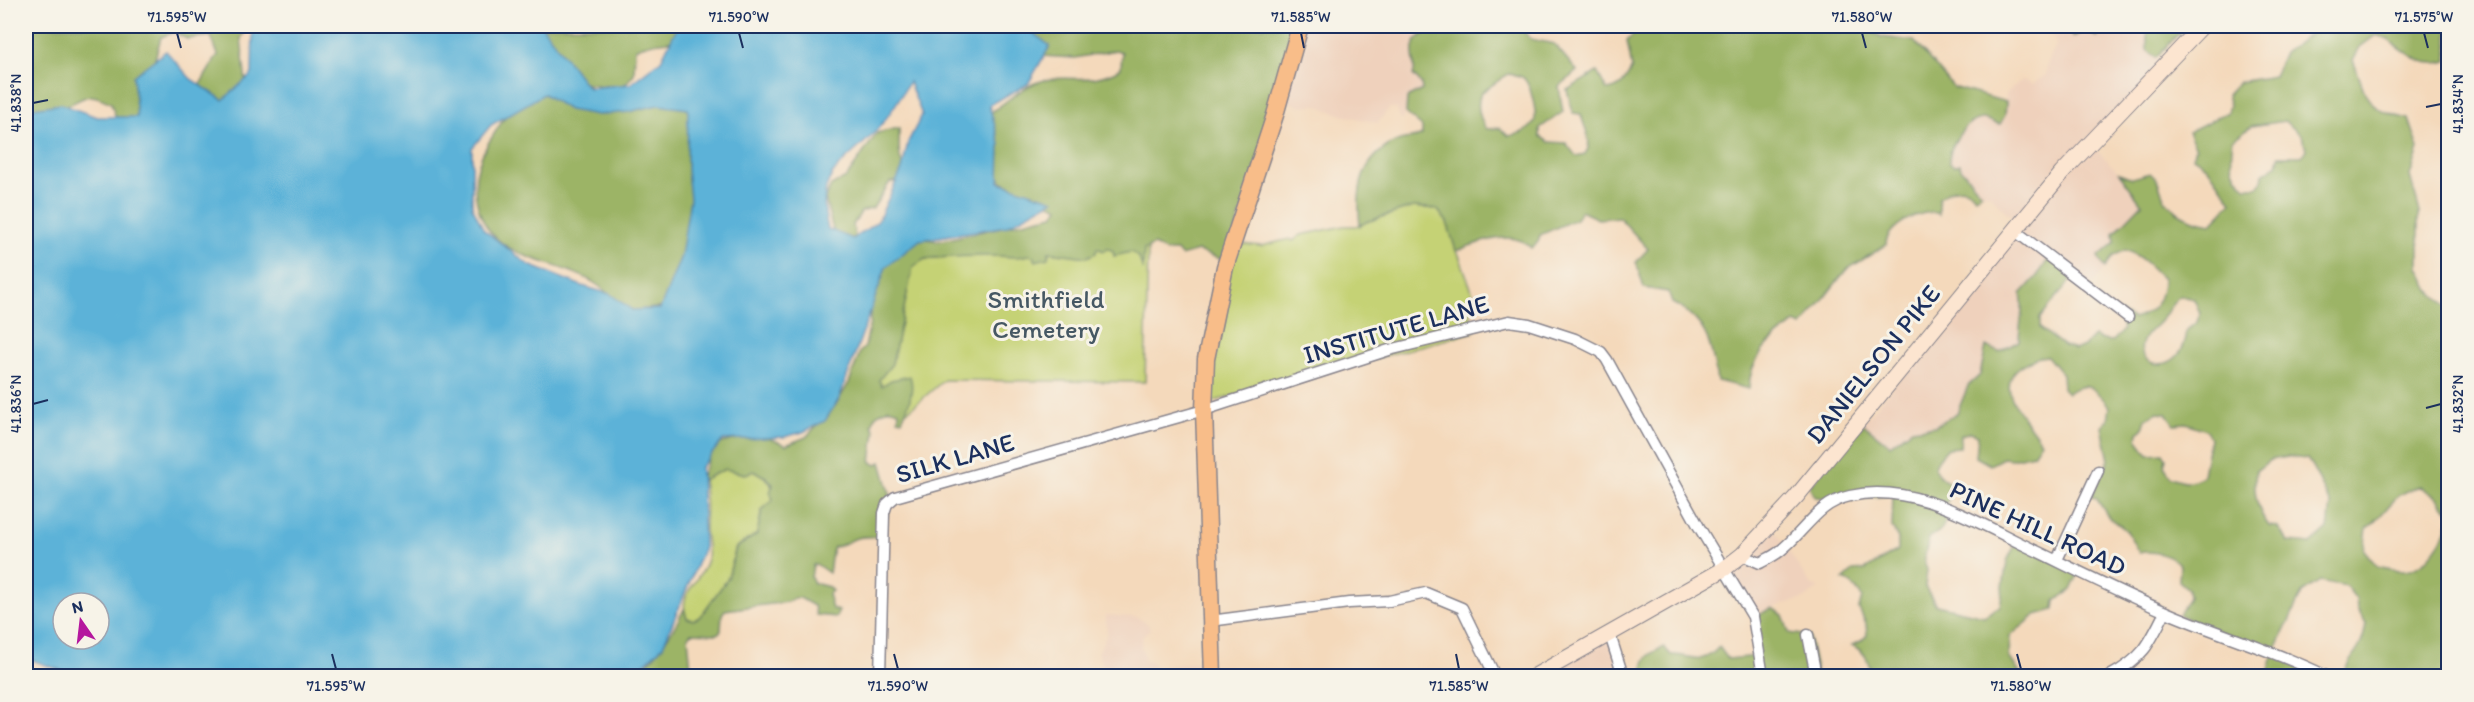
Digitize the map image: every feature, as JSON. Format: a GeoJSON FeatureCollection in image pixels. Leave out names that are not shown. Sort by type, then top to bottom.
{"type":"FeatureCollection","features":[{"type":"Feature","properties":{"kind":"main road"},"geometry":{"type":"LineString","coordinates":[[1213,676],[1204,410],[1206,359],[1216,303],[1237,229],[1275,115],[1300,26]]}},
{"type":"Feature","properties":{"kind":"main road","name":"DANIELSON PIKE"},"geometry":{"type":"LineString","coordinates":[[1535,676],[1724,569],[1742,555],[1796,497],[2014,230],[2093,138],[2202,26]]}},
{"type":"Feature","properties":{"kind":"street"},"geometry":{"type":"LineString","coordinates":[[2014,230],[2128,317]]}},
{"type":"Feature","properties":{"kind":"street","name":"INSTITUTE LANE"},"geometry":{"type":"LineString","coordinates":[[1204,410],[1389,350],[1509,321],[1559,332],[1601,352],[1607,360],[1753,617],[1763,676]]}},
{"type":"Feature","properties":{"kind":"street","name":"SILK LANE"},"geometry":{"type":"LineString","coordinates":[[880,676],[884,513],[891,500],[1204,410]]}},
{"type":"Feature","properties":{"kind":"street"},"geometry":{"type":"LineString","coordinates":[[2057,560],[2098,471]]}},
{"type":"Feature","properties":{"kind":"street","name":"PINE HILL ROAD"},"geometry":{"type":"LineString","coordinates":[[1742,555],[1760,563],[1780,552],[1818,511],[1833,500],[1851,495],[1878,493],[1906,496],[1948,510],[2165,612],[2276,653],[2326,676]]}},
{"type":"Feature","properties":{"kind":"street"},"geometry":{"type":"LineString","coordinates":[[1210,621],[1349,603],[1389,601],[1426,593],[1462,608],[1496,676]]}},
{"type":"Feature","properties":{"kind":"street"},"geometry":{"type":"LineString","coordinates":[[2110,676],[2134,663],[2151,641],[2165,612]]}},
{"type":"Feature","properties":{"kind":"street"},"geometry":{"type":"LineString","coordinates":[[1610,635],[1623,676]]}},
{"type":"Feature","properties":{"kind":"street"},"geometry":{"type":"LineString","coordinates":[[1808,635],[1816,676]]}},
{"type":"Feature","properties":{"kind":"shaded area"},"geometry":{"type":"Polygon","coordinates":[[[1300,26],[1436,26],[1416,40],[1413,47],[1422,91],[1407,98],[1404,118],[1401,120],[1396,108],[1389,108],[1378,123],[1342,115],[1316,105],[1300,106],[1282,99],[1300,26]]]}},
{"type":"Feature","properties":{"kind":"shaded area"},"geometry":{"type":"Polygon","coordinates":[[[2059,26],[2083,30],[2106,27],[2127,33],[2140,28],[2147,34],[2147,50],[2165,65],[2093,146],[2119,173],[2142,204],[2115,241],[2098,257],[2105,268],[2091,286],[2050,257],[2021,294],[2024,306],[2019,320],[2019,341],[1999,352],[1986,346],[1980,375],[1967,386],[1957,413],[1935,426],[1912,429],[1895,443],[1885,443],[1863,424],[2022,224],[2005,211],[1991,195],[1981,193],[1961,169],[1949,163],[1948,155],[1962,132],[1970,124],[1981,119],[1996,124],[2005,115],[2005,94],[2022,80],[2032,84],[2046,75],[2047,64],[2057,45],[2051,32],[2059,26]]]}},
{"type":"Feature","properties":{"kind":"shaded area"},"geometry":{"type":"Polygon","coordinates":[[[1772,526],[1811,585],[1819,588],[1804,599],[1780,605],[1754,617],[1728,570],[1772,526]]]}},
{"type":"Feature","properties":{"kind":"shaded area"},"geometry":{"type":"Polygon","coordinates":[[[1106,615],[1137,617],[1148,624],[1150,630],[1143,635],[1141,646],[1145,661],[1152,662],[1156,667],[1162,667],[1211,660],[1213,676],[1108,676],[1108,670],[1103,666],[1098,653],[1107,634],[1106,615]]]}},
{"type":"Feature","properties":{"kind":"shaded area"},"geometry":{"type":"Polygon","coordinates":[[[1611,637],[1625,676],[1540,676],[1611,637]]]}},
{"type":"Feature","properties":{"kind":"green space"},"geometry":{"type":"Polygon","coordinates":[[[26,26],[249,26],[241,38],[246,84],[232,100],[206,102],[196,91],[218,55],[211,36],[187,39],[174,32],[161,37],[139,117],[117,121],[111,103],[90,96],[59,108],[30,110],[26,108],[26,26]]]}},
{"type":"Feature","properties":{"kind":"green space"},"geometry":{"type":"Polygon","coordinates":[[[537,26],[697,26],[689,33],[674,40],[652,43],[635,49],[634,74],[622,88],[580,83],[537,26]]]}},
{"type":"Feature","properties":{"kind":"green space"},"geometry":{"type":"Polygon","coordinates":[[[997,26],[1300,26],[1226,261],[1198,251],[1181,256],[1177,251],[1165,251],[1154,245],[1144,250],[1143,270],[1139,258],[1131,252],[1114,256],[1113,251],[1107,248],[1104,251],[1097,248],[1096,253],[1087,257],[1049,252],[1048,258],[1036,261],[1033,256],[1028,255],[955,257],[925,259],[913,267],[892,364],[879,380],[882,386],[891,380],[910,376],[912,387],[910,398],[902,420],[898,419],[899,411],[889,408],[876,415],[872,425],[875,431],[871,462],[876,465],[881,462],[891,497],[882,537],[859,537],[834,547],[829,573],[816,564],[813,565],[811,578],[814,583],[829,587],[832,591],[828,594],[832,609],[839,611],[836,617],[816,615],[814,606],[800,598],[787,602],[725,610],[722,614],[721,631],[717,634],[691,633],[688,637],[691,669],[685,676],[634,676],[662,646],[684,609],[687,618],[693,620],[700,617],[728,578],[736,548],[757,534],[762,510],[773,500],[770,492],[773,485],[766,477],[754,471],[745,474],[725,469],[703,480],[702,475],[711,452],[717,444],[759,434],[786,445],[806,437],[835,406],[849,383],[860,352],[865,347],[870,323],[870,292],[887,264],[920,238],[938,241],[953,238],[1053,215],[1059,208],[1001,181],[975,122],[1035,83],[1058,78],[1088,78],[1109,74],[1121,68],[1122,52],[1116,50],[1075,58],[1041,56],[997,26]]]}},
{"type":"Feature","properties":{"kind":"green space"},"geometry":{"type":"Polygon","coordinates":[[[1436,26],[1519,26],[1531,39],[1554,44],[1577,71],[1559,87],[1563,112],[1540,128],[1540,136],[1549,142],[1566,143],[1576,156],[1585,154],[1589,144],[1581,114],[1573,113],[1567,90],[1597,72],[1607,90],[1616,88],[1632,68],[1627,41],[1633,35],[1633,27],[1615,26],[1861,26],[1882,37],[1914,41],[1953,87],[2006,102],[2005,115],[2000,124],[1984,119],[1975,121],[1958,136],[1951,150],[1949,163],[1954,166],[1960,164],[1961,169],[1981,193],[1975,197],[1967,190],[1957,188],[1939,198],[1939,214],[1924,213],[1898,225],[1887,238],[1886,245],[1846,270],[1802,326],[1795,323],[1769,343],[1753,368],[1749,389],[1717,381],[1710,345],[1693,317],[1672,303],[1668,292],[1644,288],[1636,262],[1648,249],[1619,217],[1598,219],[1581,211],[1576,219],[1540,235],[1538,242],[1531,248],[1524,242],[1505,238],[1484,241],[1456,251],[1447,222],[1437,209],[1413,207],[1360,226],[1360,188],[1367,167],[1383,149],[1395,142],[1422,135],[1422,127],[1406,113],[1407,98],[1422,90],[1421,83],[1413,75],[1413,49],[1420,37],[1436,26]],[[1508,74],[1481,93],[1479,111],[1487,129],[1499,128],[1509,136],[1527,130],[1534,122],[1535,113],[1525,80],[1521,76],[1508,74]]]}},
{"type":"Feature","properties":{"kind":"green space"},"geometry":{"type":"Polygon","coordinates":[[[2068,26],[2186,26],[2156,58],[2147,50],[2147,34],[2140,28],[2127,33],[2103,27],[2097,38],[2087,29],[2073,37],[2068,26]]]}},
{"type":"Feature","properties":{"kind":"green space"},"geometry":{"type":"Polygon","coordinates":[[[2321,26],[2448,26],[2448,61],[2436,63],[2417,59],[2395,44],[2376,35],[2360,47],[2353,60],[2365,93],[2375,107],[2409,119],[2419,149],[2410,176],[2419,209],[2419,267],[2429,289],[2448,307],[2448,511],[2438,498],[2421,487],[2403,493],[2367,528],[2364,550],[2377,566],[2398,570],[2411,569],[2423,562],[2435,550],[2444,536],[2448,523],[2448,676],[2342,676],[2362,641],[2366,623],[2357,609],[2356,599],[2346,586],[2320,581],[2302,593],[2275,651],[2316,672],[2314,676],[2267,676],[2274,653],[2179,615],[2189,597],[2188,589],[2179,581],[2180,565],[2172,558],[2161,554],[2139,553],[2127,531],[2107,515],[2097,499],[2091,496],[2109,460],[2102,427],[2108,419],[2110,407],[2091,388],[2081,387],[2068,393],[2063,388],[2062,374],[2047,356],[2034,359],[2021,366],[2012,375],[2009,384],[2014,404],[2041,442],[2033,454],[2011,459],[2003,458],[1990,465],[1976,457],[1978,435],[1971,432],[1961,435],[1960,447],[1948,448],[1938,460],[1936,472],[1952,485],[1946,507],[1951,511],[1941,530],[1929,538],[1924,560],[1927,570],[1925,587],[1936,605],[1984,616],[2000,606],[2007,561],[2017,541],[2080,570],[2071,590],[2055,601],[2054,610],[2036,615],[2010,636],[2009,657],[2022,676],[1872,676],[1866,658],[1852,645],[1867,635],[1866,624],[1859,609],[1862,597],[1851,583],[1843,580],[1853,571],[1865,570],[1898,550],[1898,539],[1892,527],[1893,495],[1828,502],[1825,498],[1815,497],[1809,487],[1863,424],[1890,445],[1912,429],[1935,426],[1957,413],[1968,386],[1980,375],[1986,346],[1999,352],[2019,341],[2021,294],[2050,257],[2074,276],[2040,318],[2040,328],[2064,346],[2075,350],[2084,346],[2094,336],[2102,340],[2113,341],[2123,330],[2119,312],[2133,319],[2152,309],[2163,287],[2163,279],[2155,271],[2141,258],[2125,250],[2113,256],[2105,268],[2098,257],[2115,242],[2114,233],[2142,204],[2119,173],[2132,178],[2150,173],[2157,180],[2170,206],[2192,219],[2211,224],[2232,202],[2207,166],[2193,157],[2196,148],[2188,132],[2228,112],[2230,105],[2227,95],[2239,82],[2274,76],[2284,53],[2321,26]],[[2285,121],[2251,126],[2233,140],[2232,166],[2237,177],[2246,187],[2257,187],[2262,181],[2263,174],[2277,164],[2279,156],[2302,156],[2306,149],[2302,136],[2285,121]],[[2180,296],[2148,333],[2141,348],[2144,356],[2158,364],[2176,357],[2183,346],[2187,330],[2197,322],[2200,313],[2194,299],[2180,296]],[[2158,412],[2146,418],[2137,439],[2148,454],[2163,453],[2166,458],[2164,466],[2171,477],[2191,481],[2203,475],[2210,438],[2206,430],[2186,423],[2174,424],[2166,413],[2158,412]],[[2288,457],[2270,460],[2256,471],[2255,493],[2258,507],[2269,526],[2277,527],[2289,542],[2311,544],[2328,529],[2331,503],[2307,459],[2288,457]]]}},
{"type":"Feature","properties":{"kind":"green space"},"geometry":{"type":"Polygon","coordinates":[[[574,84],[595,88],[693,88],[699,206],[665,307],[626,311],[599,286],[582,276],[510,249],[496,238],[484,223],[477,203],[477,171],[482,156],[498,127],[509,111],[530,93],[542,88],[574,84]]]}},
{"type":"Feature","properties":{"kind":"green space"},"geometry":{"type":"Polygon","coordinates":[[[899,128],[900,160],[902,164],[908,166],[901,182],[890,182],[873,208],[861,212],[853,225],[855,236],[849,242],[836,242],[825,198],[831,186],[846,178],[877,133],[899,128]]]}},
{"type":"Feature","properties":{"kind":"green space"},"geometry":{"type":"Polygon","coordinates":[[[1413,207],[1437,209],[1447,222],[1477,305],[1470,311],[1474,332],[1204,404],[1233,243],[1261,246],[1290,239],[1293,241],[1301,235],[1344,226],[1360,226],[1413,207]]]}},
{"type":"Feature","properties":{"kind":"green space","name":"Smithfield Cemetery"},"geometry":{"type":"Polygon","coordinates":[[[1039,248],[1148,249],[1145,382],[944,380],[908,411],[870,406],[911,263],[926,259],[1039,248]]]}},
{"type":"Feature","properties":{"kind":"green space"},"geometry":{"type":"Polygon","coordinates":[[[725,469],[745,474],[754,471],[763,476],[773,489],[774,500],[762,510],[757,534],[736,547],[728,578],[700,617],[693,620],[687,618],[684,609],[687,594],[707,559],[703,480],[725,469]]]}},
{"type":"Feature","properties":{"kind":"green space"},"geometry":{"type":"Polygon","coordinates":[[[1772,608],[1783,615],[1789,633],[1809,636],[1817,676],[1643,676],[1647,657],[1664,647],[1671,655],[1696,659],[1706,657],[1719,647],[1728,659],[1759,656],[1754,617],[1772,608]]]}},
{"type":"Feature","properties":{"kind":"water"},"geometry":{"type":"Polygon","coordinates":[[[253,26],[542,26],[588,88],[630,84],[661,60],[678,26],[1024,26],[1050,46],[1028,84],[989,105],[1000,144],[999,182],[1054,200],[1007,226],[920,240],[886,267],[839,399],[825,421],[803,432],[784,437],[723,440],[701,467],[704,547],[663,646],[631,676],[77,676],[26,658],[26,109],[61,104],[97,117],[137,117],[133,76],[166,51],[191,79],[223,100],[252,74],[253,26]],[[909,82],[880,126],[841,163],[828,183],[825,210],[828,229],[853,239],[878,221],[902,169],[908,142],[922,115],[909,82]],[[544,94],[491,125],[472,148],[472,206],[484,230],[529,265],[582,286],[610,294],[632,310],[660,309],[681,256],[690,199],[687,169],[688,109],[658,105],[628,112],[598,115],[569,110],[544,94]]]}}]}
